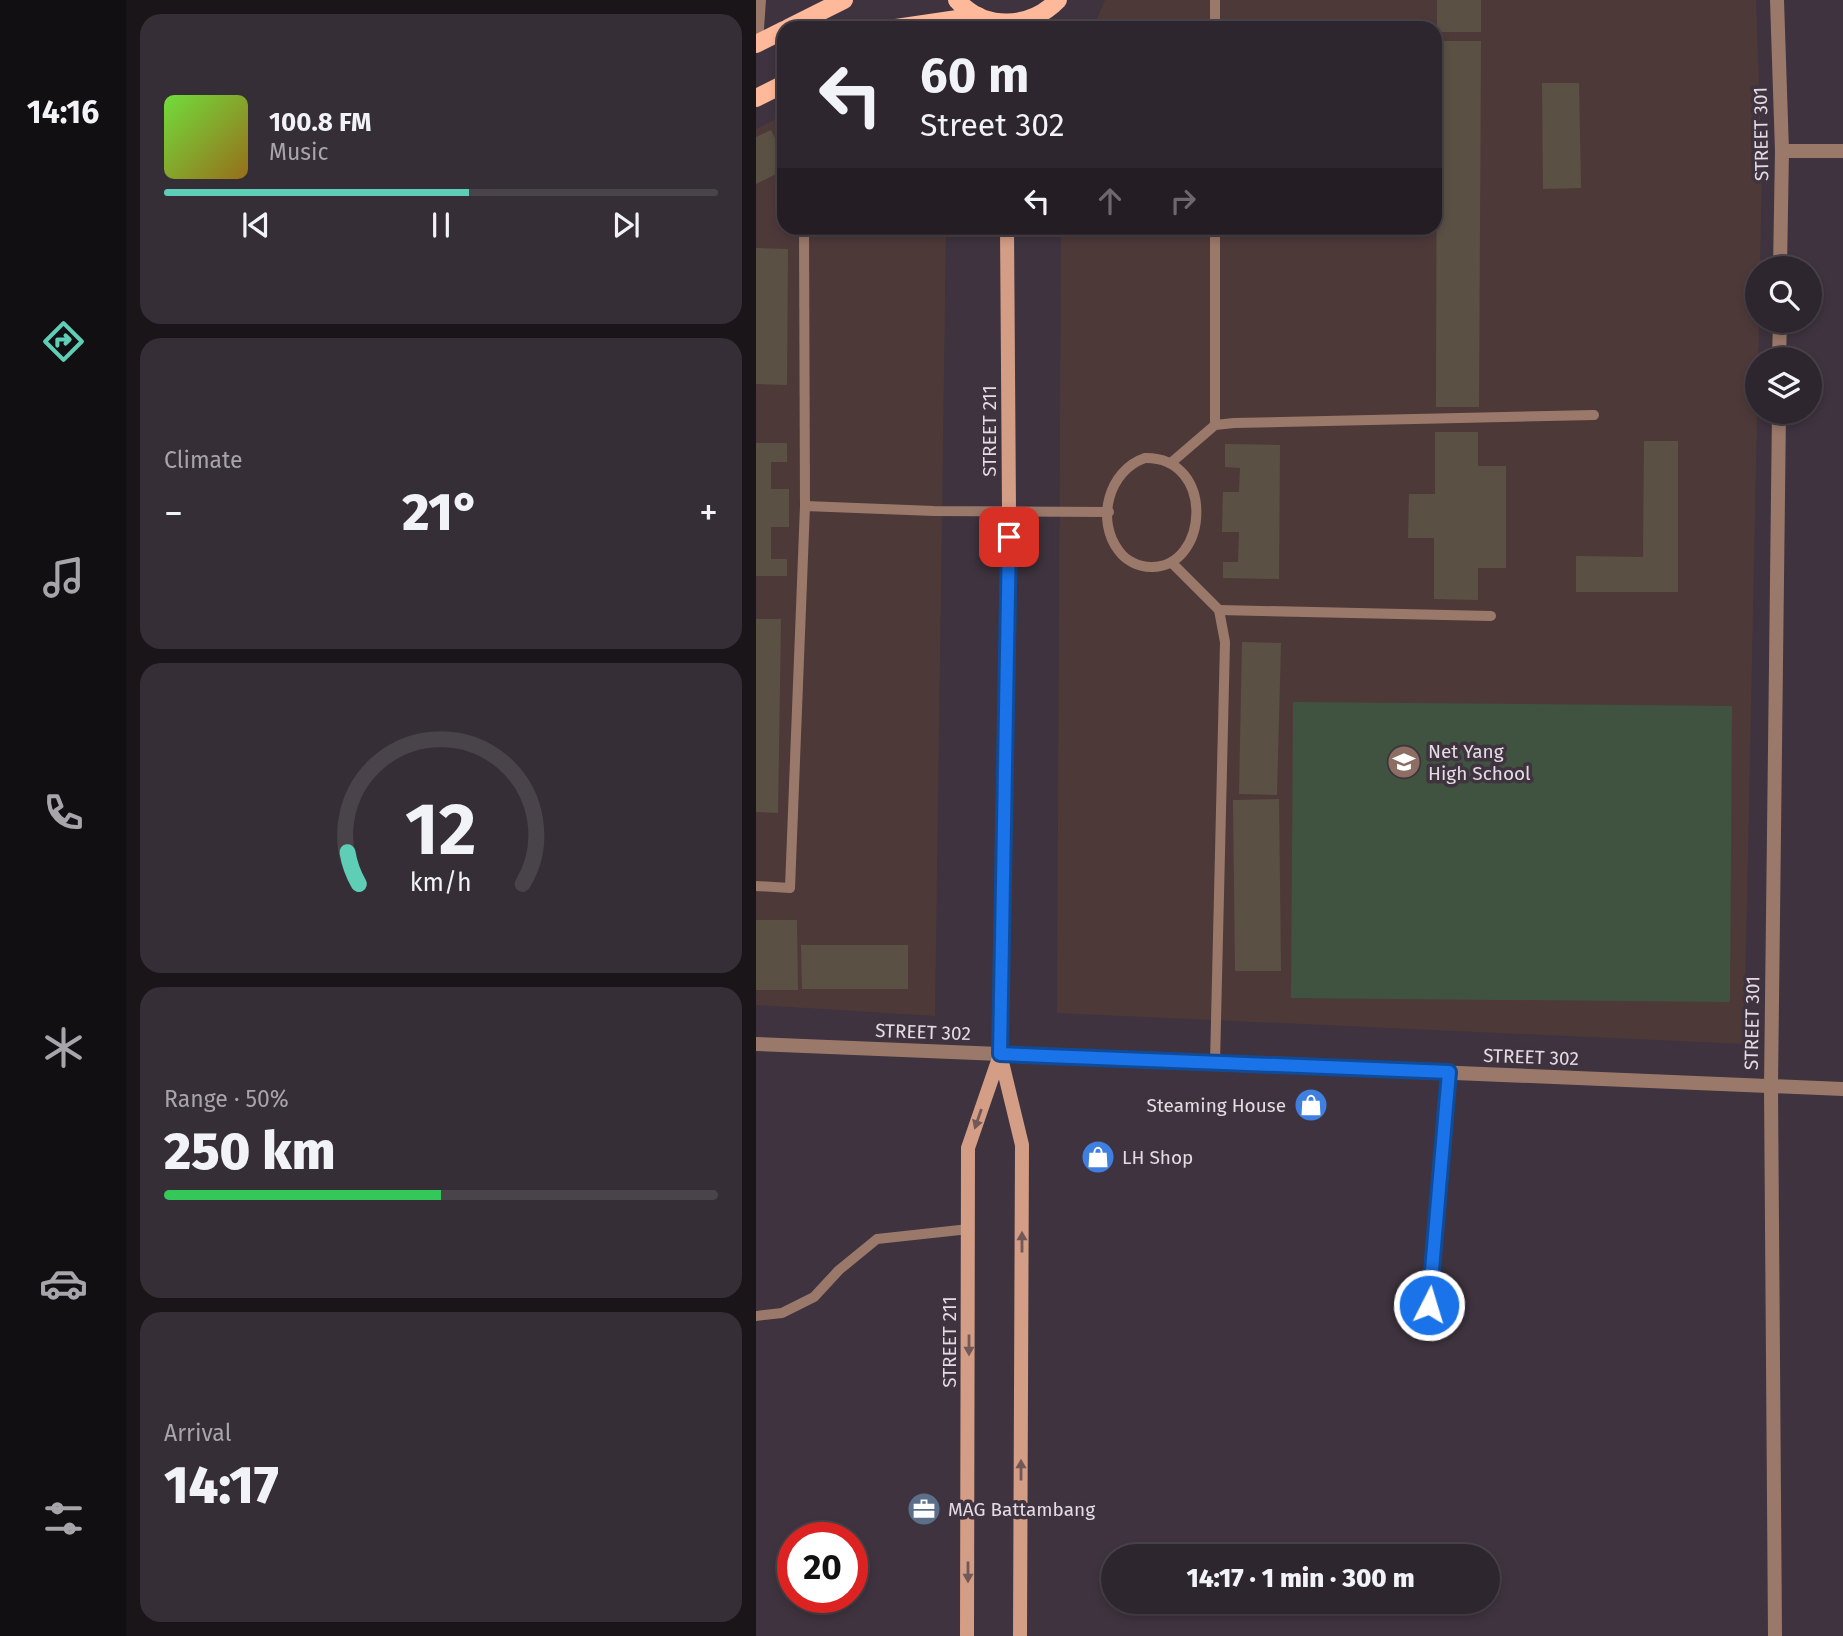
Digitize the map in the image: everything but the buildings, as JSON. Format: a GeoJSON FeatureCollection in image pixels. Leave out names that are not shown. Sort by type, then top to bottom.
{"type":"FeatureCollection","features":[{"type":"Feature","properties":{"kind":"main road"},"geometry":{"type":"LineString","coordinates":[[802,21],[844,0]]}},
{"type":"Feature","properties":{"kind":"main road"},"geometry":{"type":"LineString","coordinates":[[957,0],[978,16],[992,21]]}},
{"type":"Feature","properties":{"kind":"main road"},"geometry":{"type":"LineString","coordinates":[[1024,21],[1042,14],[1058,0]]}},
{"type":"Feature","properties":{"kind":"main road"},"geometry":{"type":"LineString","coordinates":[[944,21],[978,16]]}},
{"type":"Feature","properties":{"kind":"main road"},"geometry":{"type":"LineString","coordinates":[[757,43],[777,33]]}},
{"type":"Feature","properties":{"kind":"main road"},"geometry":{"type":"LineString","coordinates":[[756,97],[777,88]]}},
{"type":"Feature","properties":{"kind":"main road","name":"STREET 211"},"geometry":{"type":"LineString","coordinates":[[1007,235],[1009,510],[1000,1054],[1022,1145],[1020,1636]]}},
{"type":"Feature","properties":{"kind":"main road","name":"STREET 211"},"geometry":{"type":"LineString","coordinates":[[967,1636],[968,1148],[1000,1054]]}},
{"type":"Feature","properties":{"kind":"street","name":"STREET 301"},"geometry":{"type":"LineString","coordinates":[[1777,0],[1782,152],[1780,256]]}},
{"type":"Feature","properties":{"kind":"street"},"geometry":{"type":"LineString","coordinates":[[1782,152],[1843,151]]}},
{"type":"Feature","properties":{"kind":"street","name":"STREET 301"},"geometry":{"type":"LineString","coordinates":[[1775,1636],[1770,1086],[1779,424]]}},
{"type":"Feature","properties":{"kind":"street","name":"STREET 302"},"geometry":{"type":"LineString","coordinates":[[756,1044],[1843,1089]]}},
{"type":"Feature","properties":{"kind":"lane"},"geometry":{"type":"LineString","coordinates":[[757,43],[761,0]]}},
{"type":"Feature","properties":{"kind":"lane"},"geometry":{"type":"LineString","coordinates":[[1215,0],[1215,21]]}},
{"type":"Feature","properties":{"kind":"lane"},"geometry":{"type":"LineString","coordinates":[[756,886],[790,888],[805,506],[804,235]]}},
{"type":"Feature","properties":{"kind":"lane"},"geometry":{"type":"LineString","coordinates":[[1215,235],[1215,425]]}},
{"type":"Feature","properties":{"kind":"lane"},"geometry":{"type":"LineString","coordinates":[[1172,462],[1215,425],[1594,415]]}},
{"type":"Feature","properties":{"kind":"lane"},"geometry":{"type":"LineString","coordinates":[[1145,458],[1172,462],[1187,475],[1193,492],[1194,533],[1186,550],[1172,563],[1144,567],[1130,562],[1112,540],[1110,512],[1113,483],[1132,463],[1145,458]]}},
{"type":"Feature","properties":{"kind":"lane"},"geometry":{"type":"LineString","coordinates":[[805,506],[934,512],[1110,512]]}},
{"type":"Feature","properties":{"kind":"lane"},"geometry":{"type":"LineString","coordinates":[[1172,563],[1219,610],[1225,642],[1215,1063]]}},
{"type":"Feature","properties":{"kind":"lane"},"geometry":{"type":"LineString","coordinates":[[1219,610],[1491,616]]}},
{"type":"Feature","properties":{"kind":"lane"},"geometry":{"type":"LineString","coordinates":[[1429,1305],[1449,1072]]}},
{"type":"Feature","properties":{"kind":"lane"},"geometry":{"type":"LineString","coordinates":[[756,1316],[782,1313],[814,1297],[839,1270],[877,1239],[969,1229]]}},
{"type":"Feature","properties":{"kind":"shaded area","name":"Net Yang High School"},"geometry":{"type":"Polygon","coordinates":[[[1105,0],[1756,0],[1762,172],[1760,256],[1745,256],[1745,333],[1759,333],[1758,347],[1745,347],[1745,424],[1757,424],[1744,1044],[1057,1013],[1061,235],[1442,235],[1442,21],[1096,21],[1105,0]]]}},
{"type":"Feature","properties":{"kind":"shaded area"},"geometry":{"type":"Polygon","coordinates":[[[777,118],[777,235],[946,235],[935,1016],[756,1005],[756,129],[777,118]]]}},
{"type":"Feature","properties":{"kind":"green space"},"geometry":{"type":"Polygon","coordinates":[[[1293,702],[1732,706],[1730,1002],[1291,998],[1293,702]]]}},
{"type":"Feature","properties":{"kind":"place","name":"Net Yang High School"},"geometry":{"type":"Point","coordinates":[1404,762]}},
{"type":"Feature","properties":{"kind":"place","name":"Steaming House"},"geometry":{"type":"Point","coordinates":[1311,1105]}},
{"type":"Feature","properties":{"kind":"place","name":"LH Shop"},"geometry":{"type":"Point","coordinates":[1098,1157]}},
{"type":"Feature","properties":{"kind":"place","name":"MAG Battambang"},"geometry":{"type":"Point","coordinates":[924,1509]}},
{"type":"Feature","properties":{"kind":"route"},"geometry":{"type":"LineString","coordinates":[[1009,537],[1000,1054],[1449,1072],[1429,1305]]}}]}
